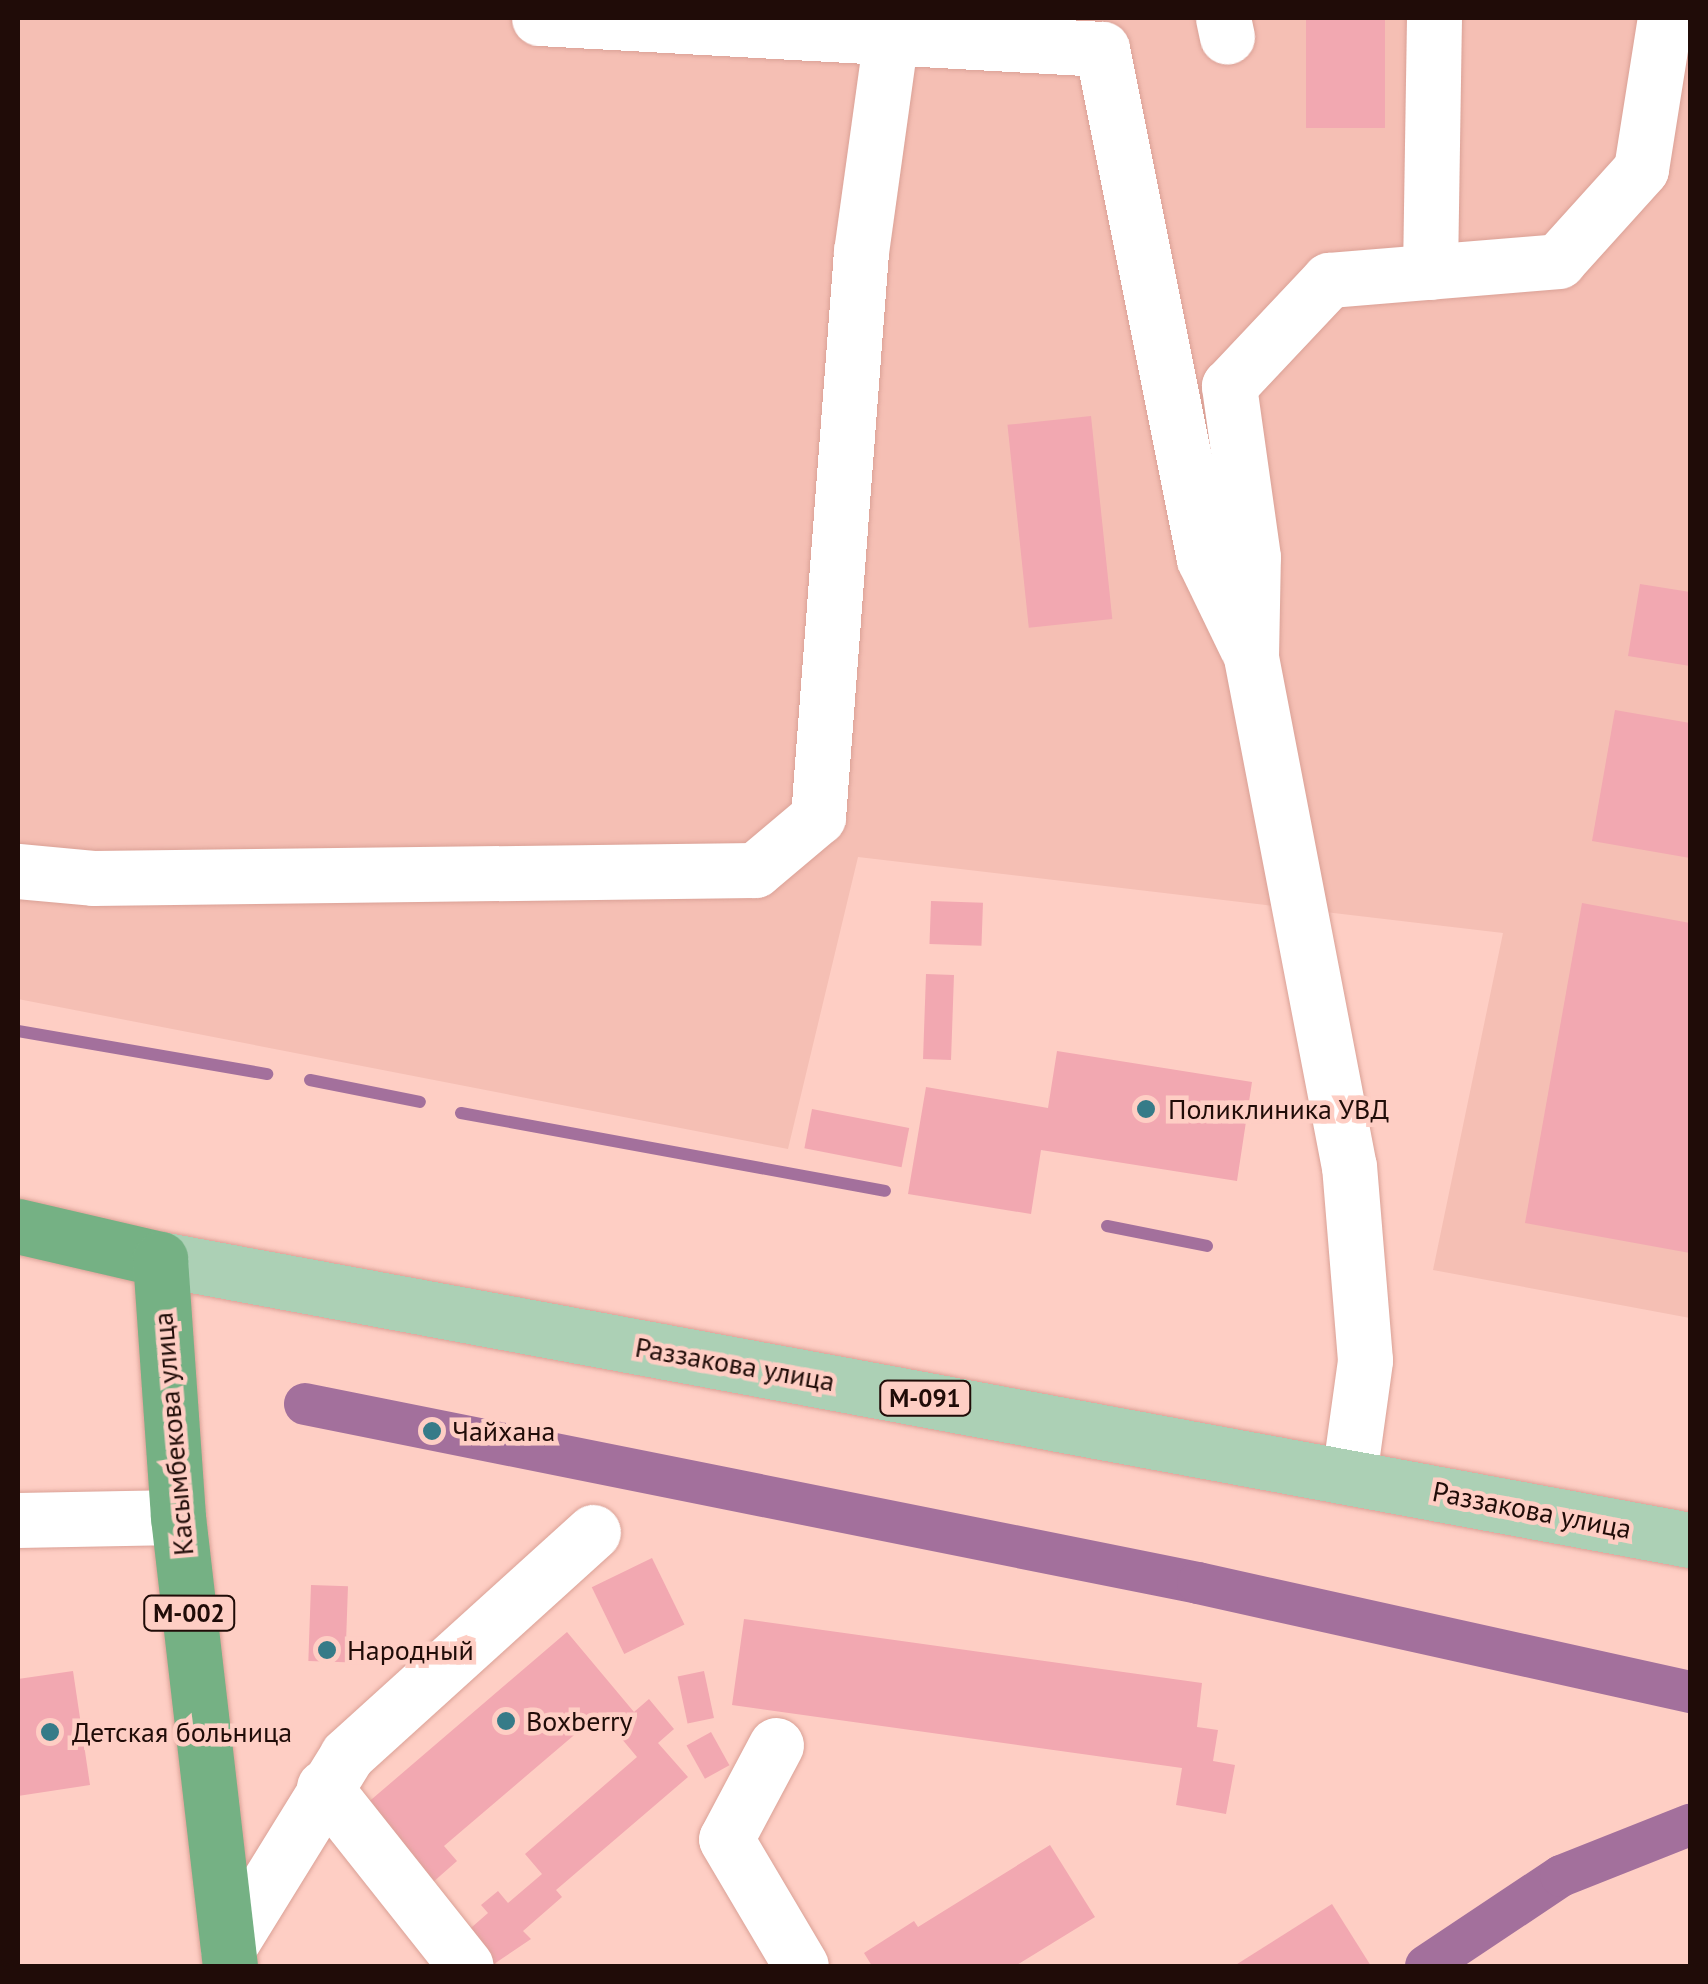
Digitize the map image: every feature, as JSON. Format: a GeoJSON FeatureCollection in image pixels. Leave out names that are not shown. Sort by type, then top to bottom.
{"type":"FeatureCollection","features":[{"type":"Feature","properties":{"kind":"highway","name":"Раззакова улица"},"geometry":{"type":"LineString","coordinates":[[18,1226],[160,1259]]}},
{"type":"Feature","properties":{"kind":"highway","name":"Касымбекова улица"},"geometry":{"type":"LineString","coordinates":[[160,1259],[178,1517],[229,1957]]}},
{"type":"Feature","properties":{"kind":"main road","name":"Раззакова улица"},"geometry":{"type":"LineString","coordinates":[[160,1259],[1690,1540]]}},
{"type":"Feature","properties":{"kind":"street"},"geometry":{"type":"LineString","coordinates":[[539,18],[891,37],[1038,32],[1102,49],[1204,559],[1251,657]]}},
{"type":"Feature","properties":{"kind":"street"},"geometry":{"type":"LineString","coordinates":[[1430,272],[1434,18]]}},
{"type":"Feature","properties":{"kind":"street"},"geometry":{"type":"LineString","coordinates":[[1349,1476],[1364,1360],[1349,1167],[1251,657],[1253,557],[1229,386],[1328,280],[1558,261],[1641,169],[1665,18]]}},
{"type":"Feature","properties":{"kind":"street"},"geometry":{"type":"LineString","coordinates":[[18,871],[93,878],[755,870],[818,816],[861,252],[891,37]]}},
{"type":"Feature","properties":{"kind":"street"},"geometry":{"type":"LineString","coordinates":[[18,1520],[178,1517]]}},
{"type":"Feature","properties":{"kind":"street"},"geometry":{"type":"LineString","coordinates":[[229,1957],[324,1787],[347,1754],[593,1532]]}},
{"type":"Feature","properties":{"kind":"street"},"geometry":{"type":"LineString","coordinates":[[776,1745],[726,1839],[801,1966]]}},
{"type":"Feature","properties":{"kind":"street"},"geometry":{"type":"LineString","coordinates":[[324,1787],[466,1966]]}},
{"type":"Feature","properties":{"kind":"shaded area"},"geometry":{"type":"Polygon","coordinates":[[[18,18],[1690,18],[1690,1318],[1433,1270],[1503,933],[858,857],[788,1149],[18,999],[18,18]]]}},
{"type":"Feature","properties":{"kind":"building"},"geometry":{"type":"Polygon","coordinates":[[[1306,18],[1385,18],[1385,128],[1306,128],[1306,18]]]}},
{"type":"Feature","properties":{"kind":"building"},"geometry":{"type":"Polygon","coordinates":[[[1091,416],[1112,619],[1029,628],[1007,425],[1091,416]]]}},
{"type":"Feature","properties":{"kind":"building"},"geometry":{"type":"Polygon","coordinates":[[[1640,584],[1690,592],[1690,666],[1628,656],[1640,584]]]}},
{"type":"Feature","properties":{"kind":"building"},"geometry":{"type":"Polygon","coordinates":[[[1615,710],[1690,723],[1690,858],[1592,841],[1615,710]]]}},
{"type":"Feature","properties":{"kind":"building"},"geometry":{"type":"Polygon","coordinates":[[[931,901],[983,903],[981,946],[929,944],[931,901]]]}},
{"type":"Feature","properties":{"kind":"building"},"geometry":{"type":"Polygon","coordinates":[[[1582,903],[1690,923],[1690,1253],[1525,1223],[1582,903]]]}},
{"type":"Feature","properties":{"kind":"building"},"geometry":{"type":"Polygon","coordinates":[[[926,974],[954,975],[951,1060],[923,1059],[926,974]]]}},
{"type":"Feature","properties":{"kind":"building"},"geometry":{"type":"Polygon","coordinates":[[[1057,1051],[1252,1082],[1237,1181],[1041,1150],[1031,1214],[908,1194],[926,1087],[1048,1108],[1057,1051]]]}},
{"type":"Feature","properties":{"kind":"building"},"geometry":{"type":"Polygon","coordinates":[[[812,1109],[909,1128],[902,1167],[804,1148],[812,1109]]]}},
{"type":"Feature","properties":{"kind":"building"},"geometry":{"type":"Polygon","coordinates":[[[652,1558],[684,1625],[624,1654],[592,1587],[652,1558]]]}},
{"type":"Feature","properties":{"kind":"building"},"geometry":{"type":"Polygon","coordinates":[[[311,1585],[348,1586],[345,1662],[308,1661],[311,1585]]]}},
{"type":"Feature","properties":{"kind":"building"},"geometry":{"type":"Polygon","coordinates":[[[744,1619],[1202,1683],[1197,1727],[1218,1730],[1213,1761],[1235,1765],[1226,1814],[1176,1805],[1182,1768],[732,1705],[744,1619]]]}},
{"type":"Feature","properties":{"kind":"building"},"geometry":{"type":"Polygon","coordinates":[[[567,1632],[634,1712],[649,1699],[674,1729],[658,1743],[688,1777],[556,1890],[562,1897],[523,1931],[531,1939],[491,1966],[464,1934],[488,1913],[481,1905],[498,1891],[508,1903],[542,1874],[525,1854],[637,1757],[600,1713],[444,1846],[457,1861],[432,1883],[365,1805],[567,1632]]]}},
{"type":"Feature","properties":{"kind":"building","name":"Детская больница"},"geometry":{"type":"Polygon","coordinates":[[[73,1671],[90,1785],[18,1796],[18,1679],[73,1671]]]}},
{"type":"Feature","properties":{"kind":"building"},"geometry":{"type":"Polygon","coordinates":[[[704,1671],[714,1718],[688,1724],[678,1677],[704,1671]]]}},
{"type":"Feature","properties":{"kind":"building"},"geometry":{"type":"Polygon","coordinates":[[[711,1732],[729,1765],[705,1779],[687,1746],[711,1732]]]}},
{"type":"Feature","properties":{"kind":"building"},"geometry":{"type":"Polygon","coordinates":[[[1050,1845],[1095,1917],[1015,1966],[872,1966],[864,1953],[914,1921],[918,1927],[1050,1845]]]}},
{"type":"Feature","properties":{"kind":"building"},"geometry":{"type":"Polygon","coordinates":[[[1332,1904],[1371,1966],[1234,1966],[1332,1904]]]}},
{"type":"Feature","properties":{"kind":"waterway"},"geometry":{"type":"LineString","coordinates":[[18,1031],[267,1074]]}},
{"type":"Feature","properties":{"kind":"waterway"},"geometry":{"type":"LineString","coordinates":[[310,1080],[420,1102]]}},
{"type":"Feature","properties":{"kind":"waterway"},"geometry":{"type":"LineString","coordinates":[[461,1113],[885,1191]]}},
{"type":"Feature","properties":{"kind":"waterway"},"geometry":{"type":"LineString","coordinates":[[1107,1226],[1207,1246]]}},
{"type":"Feature","properties":{"kind":"waterway"},"geometry":{"type":"LineString","coordinates":[[305,1404],[1198,1583],[1690,1692]]}},
{"type":"Feature","properties":{"kind":"waterway"},"geometry":{"type":"LineString","coordinates":[[1426,1966],[1561,1876],[1690,1825]]}},
{"type":"Feature","properties":{"kind":"place","name":"Поликлиника УВД"},"geometry":{"type":"Point","coordinates":[1146,1109]}},
{"type":"Feature","properties":{"kind":"place","name":"Чайхана"},"geometry":{"type":"Point","coordinates":[432,1431]}},
{"type":"Feature","properties":{"kind":"place","name":"Народный"},"geometry":{"type":"Point","coordinates":[327,1650]}},
{"type":"Feature","properties":{"kind":"place","name":"Boxberry"},"geometry":{"type":"Point","coordinates":[506,1721]}},
{"type":"Feature","properties":{"kind":"place","name":"Детская больница"},"geometry":{"type":"Point","coordinates":[50,1732]}}]}
